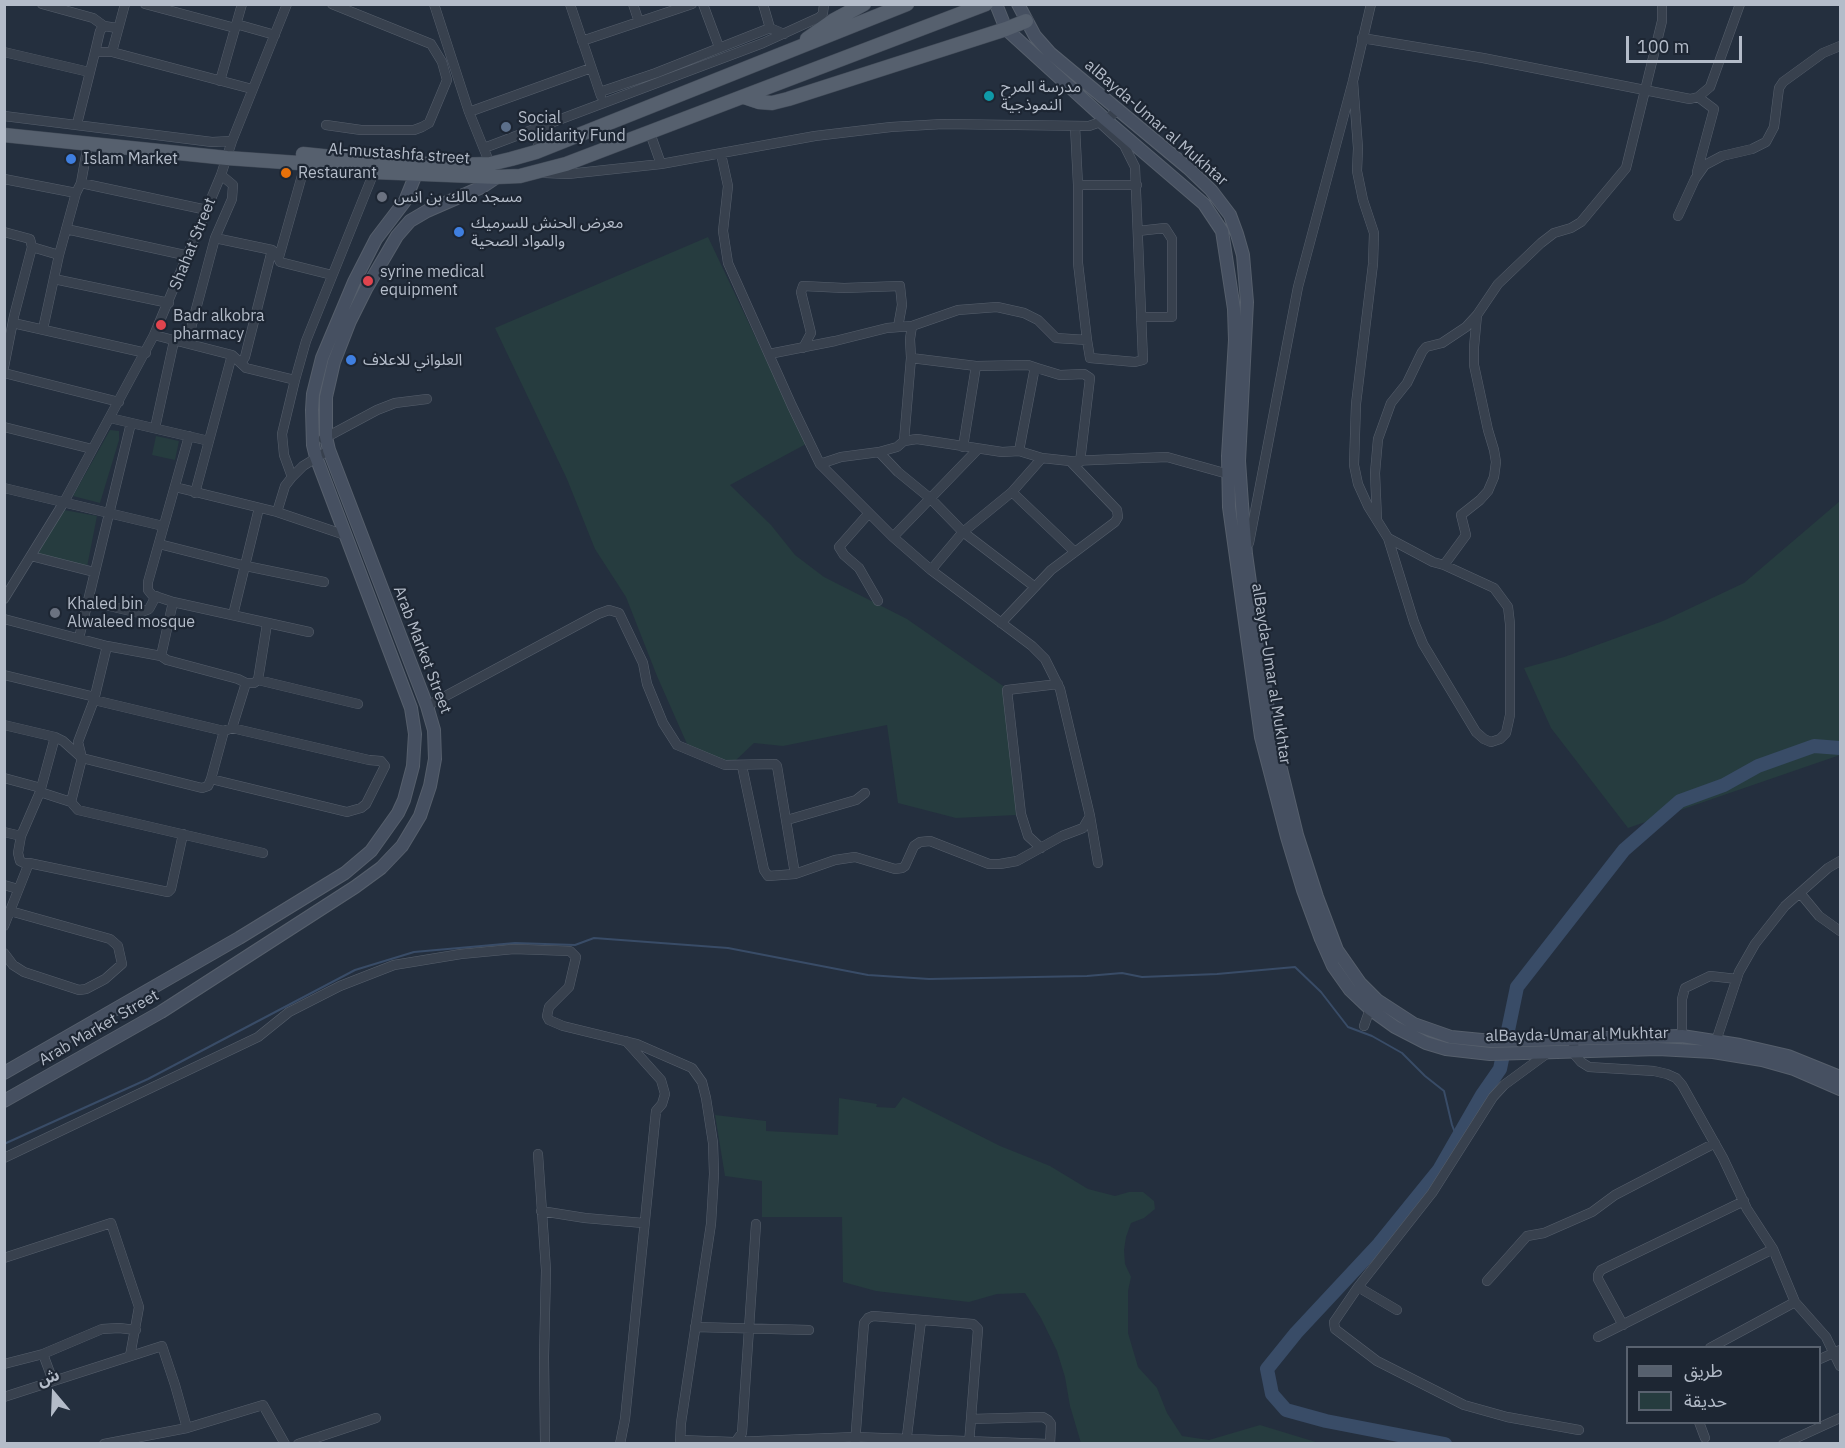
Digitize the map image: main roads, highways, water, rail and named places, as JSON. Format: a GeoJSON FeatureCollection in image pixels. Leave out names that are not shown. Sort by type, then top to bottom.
{"type":"FeatureCollection","features":[{"type":"Feature","properties":{"kind":"main road"},"geometry":{"type":"LineString","coordinates":[[783,55],[834,20],[864,4]]}},
{"type":"Feature","properties":{"kind":"main road","name":"Al-mustashfa street"},"geometry":{"type":"LineString","coordinates":[[316,160],[490,164],[536,152],[907,4]]}},
{"type":"Feature","properties":{"kind":"main road","name":"alBayda-Umar al Mukhtar"},"geometry":{"type":"LineString","coordinates":[[996,4],[1006,29],[1103,122],[1204,204],[1222,231],[1234,309],[1228,474],[1231,524],[1265,725],[1307,900],[1333,966],[1350,990],[1370,1009],[1395,1027],[1426,1043],[1446,1049],[1490,1054],[1549,1052],[1573,1045],[1624,1036],[1682,1036],[1794,1069],[1840,1089]]}},
{"type":"Feature","properties":{"kind":"main road","name":"alBayda-Umar al Mukhtar"},"geometry":{"type":"LineString","coordinates":[[1018,4],[1035,36],[1050,53],[1119,109],[1211,190],[1230,215],[1237,234],[1243,255],[1247,302],[1239,461],[1246,554],[1265,725]]}},
{"type":"Feature","properties":{"kind":"main road","name":"Al-mustashfa street"},"geometry":{"type":"LineString","coordinates":[[4,128],[229,149],[316,160],[374,172],[497,177],[538,172],[650,133],[982,6]]}},
{"type":"Feature","properties":{"kind":"main road"},"geometry":{"type":"LineString","coordinates":[[744,97],[772,103],[788,99],[1026,21]]}},
{"type":"Feature","properties":{"kind":"main road"},"geometry":{"type":"LineString","coordinates":[[680,95],[690,118]]}},
{"type":"Feature","properties":{"kind":"main road","name":"Al-mustashfa street"},"geometry":{"type":"LineString","coordinates":[[4,135],[88,144],[229,149]]}},
{"type":"Feature","properties":{"kind":"main road"},"geometry":{"type":"LineString","coordinates":[[4,1073],[229,944],[345,873],[371,851],[391,825],[404,800],[413,766],[415,734],[411,708],[402,679],[314,451],[314,394],[317,374],[328,339],[372,246],[399,212],[410,192],[416,174],[434,164]]}},
{"type":"Feature","properties":{"kind":"main road","name":"Arab Market Street"},"geometry":{"type":"LineString","coordinates":[[4,1101],[161,1012],[355,887],[381,868],[402,846],[420,816],[430,786],[435,759],[434,730],[427,706],[329,450],[326,437],[326,397],[334,362],[366,289],[397,236],[410,221],[427,211],[483,188],[497,177]]}},
{"type":"Feature","properties":{"kind":"main road","name":"alBayda-Umar al Mukhtar"},"geometry":{"type":"LineString","coordinates":[[1292,836],[1337,950],[1360,983],[1377,1000],[1414,1024],[1451,1037],[1492,1041],[1525,1040],[1573,1045],[1658,1048],[1715,1046],[1788,1056],[1840,1077]]}},
{"type":"Feature","properties":{"kind":"waterway"},"geometry":{"type":"LineString","coordinates":[[1445,1444],[1326,1421],[1286,1410],[1272,1394],[1267,1369],[1296,1333],[1379,1244],[1439,1170],[1482,1095],[1500,1069],[1517,987],[1624,850],[1680,801],[1724,785],[1758,766],[1814,746],[1840,748]]}},
{"type":"Feature","properties":{"kind":"waterway"},"geometry":{"type":"LineString","coordinates":[[4,1144],[148,1079],[355,970],[414,952],[515,943],[575,945],[594,938],[728,948],[868,975],[929,979],[1087,976],[1122,973],[1142,977],[1217,974],[1295,967],[1321,992],[1348,1027],[1372,1036],[1402,1053],[1444,1091],[1457,1138]]}},
{"type":"Feature","properties":{"kind":"place","name":"مدرسة المرح النموذجية"},"geometry":{"type":"Point","coordinates":[989,96]}},
{"type":"Feature","properties":{"kind":"place","name":"Social Solidarity Fund"},"geometry":{"type":"Point","coordinates":[506,127]}},
{"type":"Feature","properties":{"kind":"place","name":"Islam Market"},"geometry":{"type":"Point","coordinates":[71,159]}},
{"type":"Feature","properties":{"kind":"place","name":"Restaurant"},"geometry":{"type":"Point","coordinates":[286,173]}},
{"type":"Feature","properties":{"kind":"place","name":"مسجد مالك بن انس"},"geometry":{"type":"Point","coordinates":[382,197]}},
{"type":"Feature","properties":{"kind":"place","name":"معرض الحنش للسرميك والمواد الصحية"},"geometry":{"type":"Point","coordinates":[459,232]}},
{"type":"Feature","properties":{"kind":"place","name":"syrine medical equipment"},"geometry":{"type":"Point","coordinates":[368,281]}},
{"type":"Feature","properties":{"kind":"place","name":"Badr alkobra pharmacy"},"geometry":{"type":"Point","coordinates":[161,325]}},
{"type":"Feature","properties":{"kind":"place","name":"العلواني للاعلاف"},"geometry":{"type":"Point","coordinates":[351,360]}},
{"type":"Feature","properties":{"kind":"place","name":"Khaled bin Alwaleed mosque"},"geometry":{"type":"Point","coordinates":[55,613]}}]}
